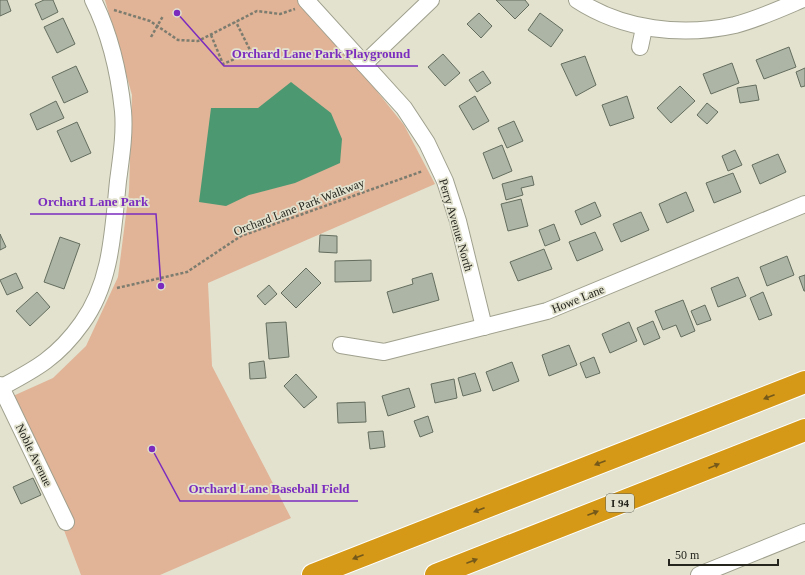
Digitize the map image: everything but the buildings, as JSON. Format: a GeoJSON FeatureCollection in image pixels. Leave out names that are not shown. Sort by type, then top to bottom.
{"type":"FeatureCollection","features":[{"type":"Feature","properties":{"kind":"highway"},"geometry":{"type":"LineString","coordinates":[[313,575],[805,382]]}},
{"type":"Feature","properties":{"kind":"highway","name":"I 94"},"geometry":{"type":"LineString","coordinates":[[436,575],[805,430]]}},
{"type":"Feature","properties":{"kind":"street"},"geometry":{"type":"LineString","coordinates":[[0,387],[20,378],[44,364],[66,344],[83,322],[97,297],[107,270],[112,241],[122,149],[123,113],[118,75],[109,40],[93,0]]}},
{"type":"Feature","properties":{"kind":"street"},"geometry":{"type":"LineString","coordinates":[[364,64],[431,0]]}},
{"type":"Feature","properties":{"kind":"street"},"geometry":{"type":"LineString","coordinates":[[576,0],[590,9],[644,28],[662,30],[699,30],[736,25],[801,0]]}},
{"type":"Feature","properties":{"kind":"street","name":"Perry Avenue North"},"geometry":{"type":"LineString","coordinates":[[302,4],[376,76],[404,108],[428,143],[445,181],[458,221],[484,327]]}},
{"type":"Feature","properties":{"kind":"street"},"geometry":{"type":"LineString","coordinates":[[640,47],[644,28]]}},
{"type":"Feature","properties":{"kind":"street","name":"Howe Lane"},"geometry":{"type":"LineString","coordinates":[[341,345],[384,352],[547,311],[805,204]]}},
{"type":"Feature","properties":{"kind":"street","name":"Noble Avenue"},"geometry":{"type":"LineString","coordinates":[[0,387],[66,522]]}},
{"type":"Feature","properties":{"kind":"street"},"geometry":{"type":"LineString","coordinates":[[699,575],[805,532]]}},
{"type":"Feature","properties":{"kind":"path"},"geometry":{"type":"LineString","coordinates":[[112,9],[150,22],[178,40],[198,41],[257,11],[280,14],[302,4]]}},
{"type":"Feature","properties":{"kind":"path"},"geometry":{"type":"LineString","coordinates":[[151,37],[163,16]]}},
{"type":"Feature","properties":{"kind":"path"},"geometry":{"type":"LineString","coordinates":[[211,34],[223,64],[251,52],[236,22]]}},
{"type":"Feature","properties":{"kind":"path","name":"Orchard Lane Park Walkway"},"geometry":{"type":"LineString","coordinates":[[113,289],[187,272],[241,236],[428,169]]}},
{"type":"Feature","properties":{"kind":"shaded area"},"geometry":{"type":"Polygon","coordinates":[[[105,0],[299,0],[363,74],[404,125],[435,184],[208,283],[212,366],[291,518],[160,575],[81,575],[13,396],[53,378],[86,346],[118,277],[129,191],[132,95],[105,0]]]}},
{"type":"Feature","properties":{"kind":"shaded area"},"geometry":{"type":"Polygon","coordinates":[[[291,82],[331,113],[342,139],[340,163],[295,183],[249,195],[226,206],[199,202],[211,108],[258,108],[291,82]]]}},
{"type":"Feature","properties":{"kind":"place","name":"Orchard Lane Park Playground"},"geometry":{"type":"Point","coordinates":[177,13]}},
{"type":"Feature","properties":{"kind":"place","name":"Orchard Lane Park"},"geometry":{"type":"Point","coordinates":[161,286]}},
{"type":"Feature","properties":{"kind":"place","name":"Orchard Lane Baseball Field"},"geometry":{"type":"Point","coordinates":[152,449]}}]}
